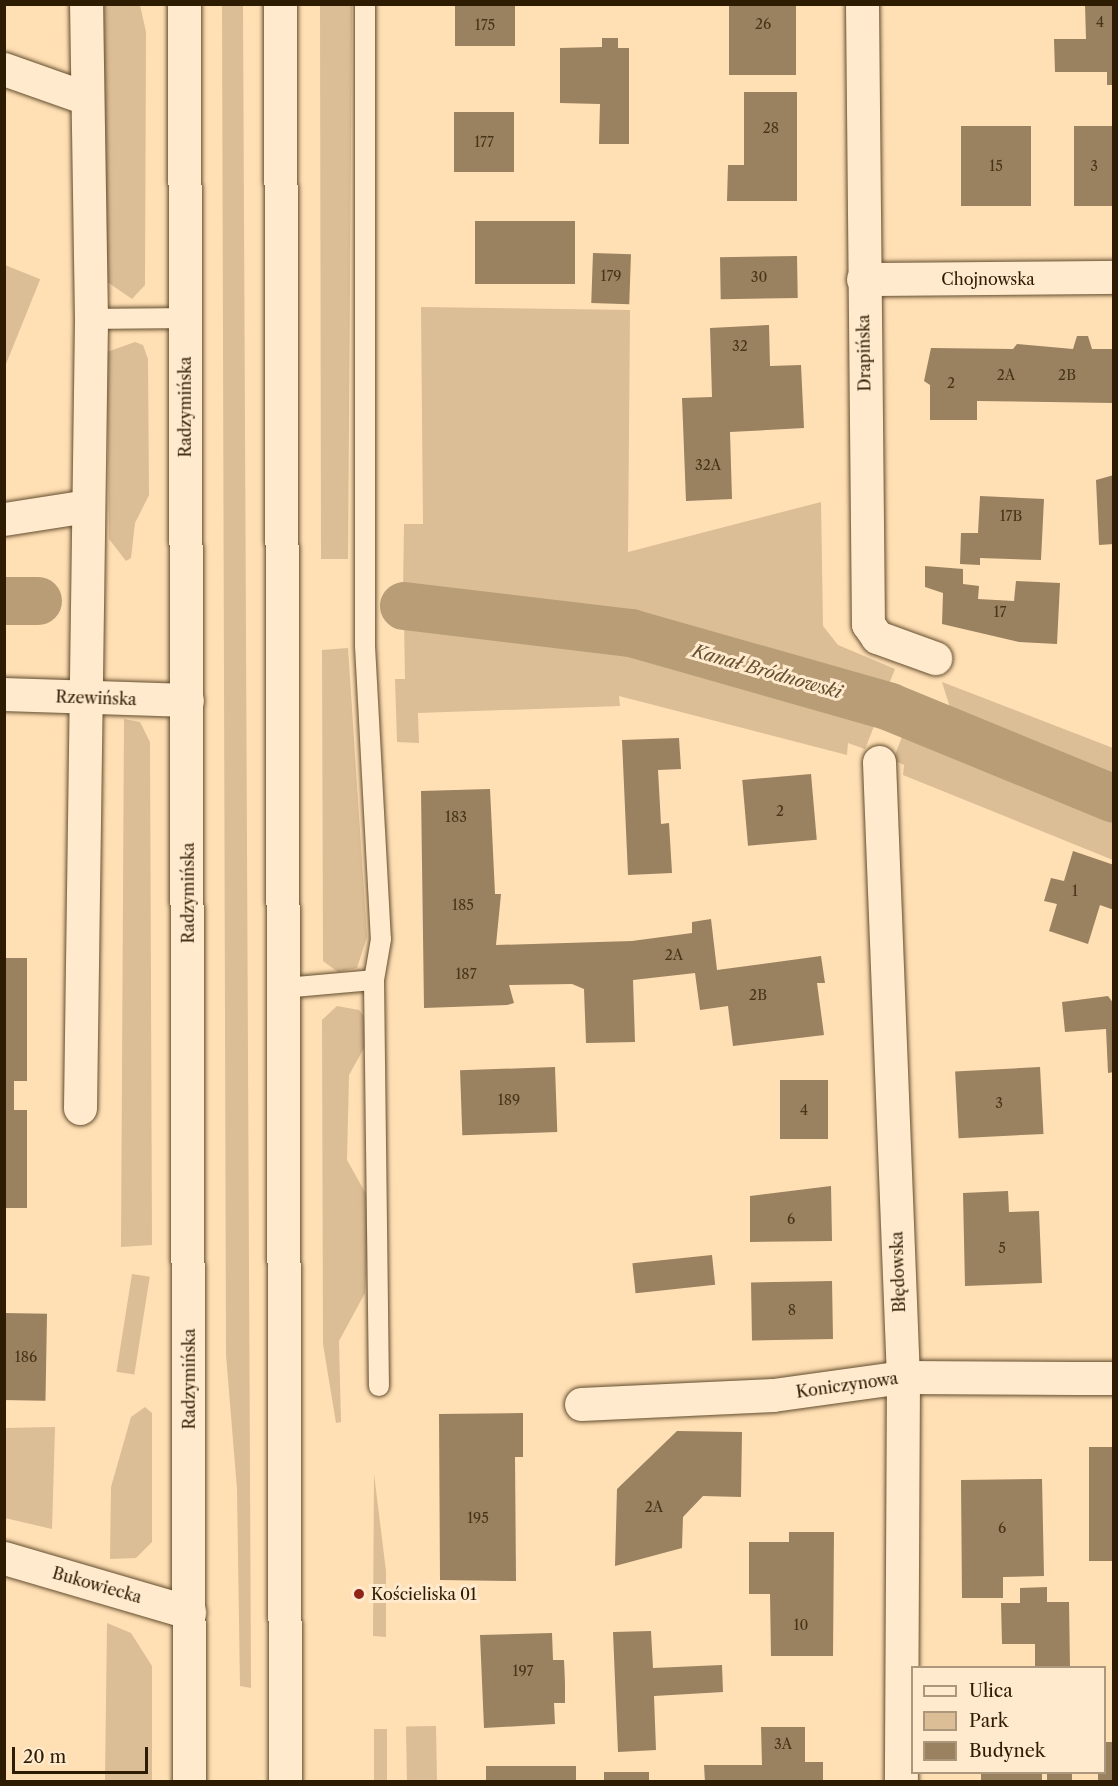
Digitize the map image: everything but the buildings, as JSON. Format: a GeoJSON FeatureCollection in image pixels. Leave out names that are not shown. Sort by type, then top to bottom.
{"type":"FeatureCollection","features":[{"type":"Feature","properties":{"kind":"street"},"geometry":{"type":"LineString","coordinates":[[80,1108],[91,319],[86,4]]}},
{"type":"Feature","properties":{"kind":"street","name":"Radzymińska"},"geometry":{"type":"LineString","coordinates":[[184,4],[184,318],[188,700],[189,1782]]}},
{"type":"Feature","properties":{"kind":"street"},"geometry":{"type":"LineString","coordinates":[[280,4],[285,1782]]}},
{"type":"Feature","properties":{"kind":"street","name":"Drapińska"},"geometry":{"type":"LineString","coordinates":[[862,4],[868,624],[878,637],[935,658]]}},
{"type":"Feature","properties":{"kind":"street"},"geometry":{"type":"LineString","coordinates":[[4,69],[86,98]]}},
{"type":"Feature","properties":{"kind":"street","name":"Chojnowska"},"geometry":{"type":"LineString","coordinates":[[863,279],[1113,277]]}},
{"type":"Feature","properties":{"kind":"street"},"geometry":{"type":"LineString","coordinates":[[4,519],[87,506]]}},
{"type":"Feature","properties":{"kind":"street","name":"Rzewińska"},"geometry":{"type":"LineString","coordinates":[[4,694],[86,700],[188,700]]}},
{"type":"Feature","properties":{"kind":"street","name":"Błędowska"},"geometry":{"type":"LineString","coordinates":[[879,762],[903,1377],[901,1782]]}},
{"type":"Feature","properties":{"kind":"street","name":"Koniczynowa"},"geometry":{"type":"LineString","coordinates":[[581,1404],[773,1395],[903,1377],[1113,1378]]}},
{"type":"Feature","properties":{"kind":"street","name":"Bukowiecka"},"geometry":{"type":"LineString","coordinates":[[4,1558],[189,1612]]}},
{"type":"Feature","properties":{"kind":"lane"},"geometry":{"type":"LineString","coordinates":[[365,4],[365,646],[381,939],[374,980],[380,1386]]}},
{"type":"Feature","properties":{"kind":"lane"},"geometry":{"type":"LineString","coordinates":[[91,319],[184,318]]}},
{"type":"Feature","properties":{"kind":"lane"},"geometry":{"type":"LineString","coordinates":[[284,988],[374,980]]}},
{"type":"Feature","properties":{"kind":"green space"},"geometry":{"type":"Polygon","coordinates":[[[104,5],[140,5],[146,32],[145,285],[132,299],[103,279],[104,5]]]}},
{"type":"Feature","properties":{"kind":"green space"},"geometry":{"type":"Polygon","coordinates":[[[222,5],[243,5],[251,1688],[240,1686],[237,1489],[226,1355],[222,5]]]}},
{"type":"Feature","properties":{"kind":"green space"},"geometry":{"type":"Polygon","coordinates":[[[320,5],[352,5],[348,559],[321,559],[320,5]]]}},
{"type":"Feature","properties":{"kind":"green space"},"geometry":{"type":"Polygon","coordinates":[[[5,265],[40,279],[4,369],[5,265]]]}},
{"type":"Feature","properties":{"kind":"green space"},"geometry":{"type":"Polygon","coordinates":[[[421,307],[630,310],[628,552],[821,502],[823,626],[838,645],[895,669],[885,694],[725,638],[607,611],[403,592],[404,524],[423,524],[421,307]]]}},
{"type":"Feature","properties":{"kind":"green space"},"geometry":{"type":"Polygon","coordinates":[[[135,342],[143,345],[148,359],[149,495],[135,523],[131,558],[126,561],[109,539],[107,352],[135,342]]]}},
{"type":"Feature","properties":{"kind":"green space"},"geometry":{"type":"Polygon","coordinates":[[[404,621],[607,642],[876,721],[865,749],[848,743],[847,755],[619,696],[620,706],[418,713],[419,743],[397,742],[395,679],[405,679],[404,621]]]}},
{"type":"Feature","properties":{"kind":"green space"},"geometry":{"type":"Polygon","coordinates":[[[348,648],[367,937],[357,968],[338,972],[323,961],[322,650],[348,648]]]}},
{"type":"Feature","properties":{"kind":"green space"},"geometry":{"type":"Polygon","coordinates":[[[942,682],[1113,748],[1113,784],[953,717],[942,682]]]}},
{"type":"Feature","properties":{"kind":"green space"},"geometry":{"type":"Polygon","coordinates":[[[124,719],[140,722],[150,742],[152,1245],[121,1247],[124,719]]]}},
{"type":"Feature","properties":{"kind":"green space"},"geometry":{"type":"Polygon","coordinates":[[[905,729],[1113,815],[1113,860],[903,775],[904,765],[893,760],[905,729]]]}},
{"type":"Feature","properties":{"kind":"green space"},"geometry":{"type":"Polygon","coordinates":[[[337,1006],[359,1010],[366,1019],[368,1041],[349,1075],[347,1160],[370,1201],[365,1293],[339,1341],[341,1422],[336,1423],[323,1344],[322,1020],[337,1006]]]}},
{"type":"Feature","properties":{"kind":"green space"},"geometry":{"type":"Polygon","coordinates":[[[132,1274],[150,1277],[134,1375],[117,1372],[132,1274]]]}},
{"type":"Feature","properties":{"kind":"green space"},"geometry":{"type":"Polygon","coordinates":[[[145,1407],[152,1413],[152,1542],[136,1558],[110,1559],[111,1487],[131,1417],[145,1407]]]}},
{"type":"Feature","properties":{"kind":"green space"},"geometry":{"type":"Polygon","coordinates":[[[55,1427],[52,1529],[5,1518],[5,1428],[55,1427]]]}},
{"type":"Feature","properties":{"kind":"green space"},"geometry":{"type":"Polygon","coordinates":[[[374,1474],[386,1571],[386,1637],[373,1636],[374,1474]]]}},
{"type":"Feature","properties":{"kind":"green space"},"geometry":{"type":"Polygon","coordinates":[[[107,1623],[131,1633],[152,1666],[152,1781],[105,1781],[107,1623]]]}},
{"type":"Feature","properties":{"kind":"green space"},"geometry":{"type":"Polygon","coordinates":[[[436,1726],[437,1781],[407,1782],[406,1727],[436,1726]]]}},
{"type":"Feature","properties":{"kind":"green space"},"geometry":{"type":"Polygon","coordinates":[[[374,1729],[387,1729],[387,1781],[374,1781],[374,1729]]]}},
{"type":"Feature","properties":{"kind":"waterway","name":"Kanał Bródnowski"},"geometry":{"type":"LineString","coordinates":[[4,601],[38,601]]}},
{"type":"Feature","properties":{"kind":"waterway","name":"Kanał Bródnowski"},"geometry":{"type":"LineString","coordinates":[[404,606],[631,633],[890,707],[1114,799]]}},
{"type":"Feature","properties":{"kind":"place","name":"Kościeliska 01"},"geometry":{"type":"Point","coordinates":[359,1594]}}]}
